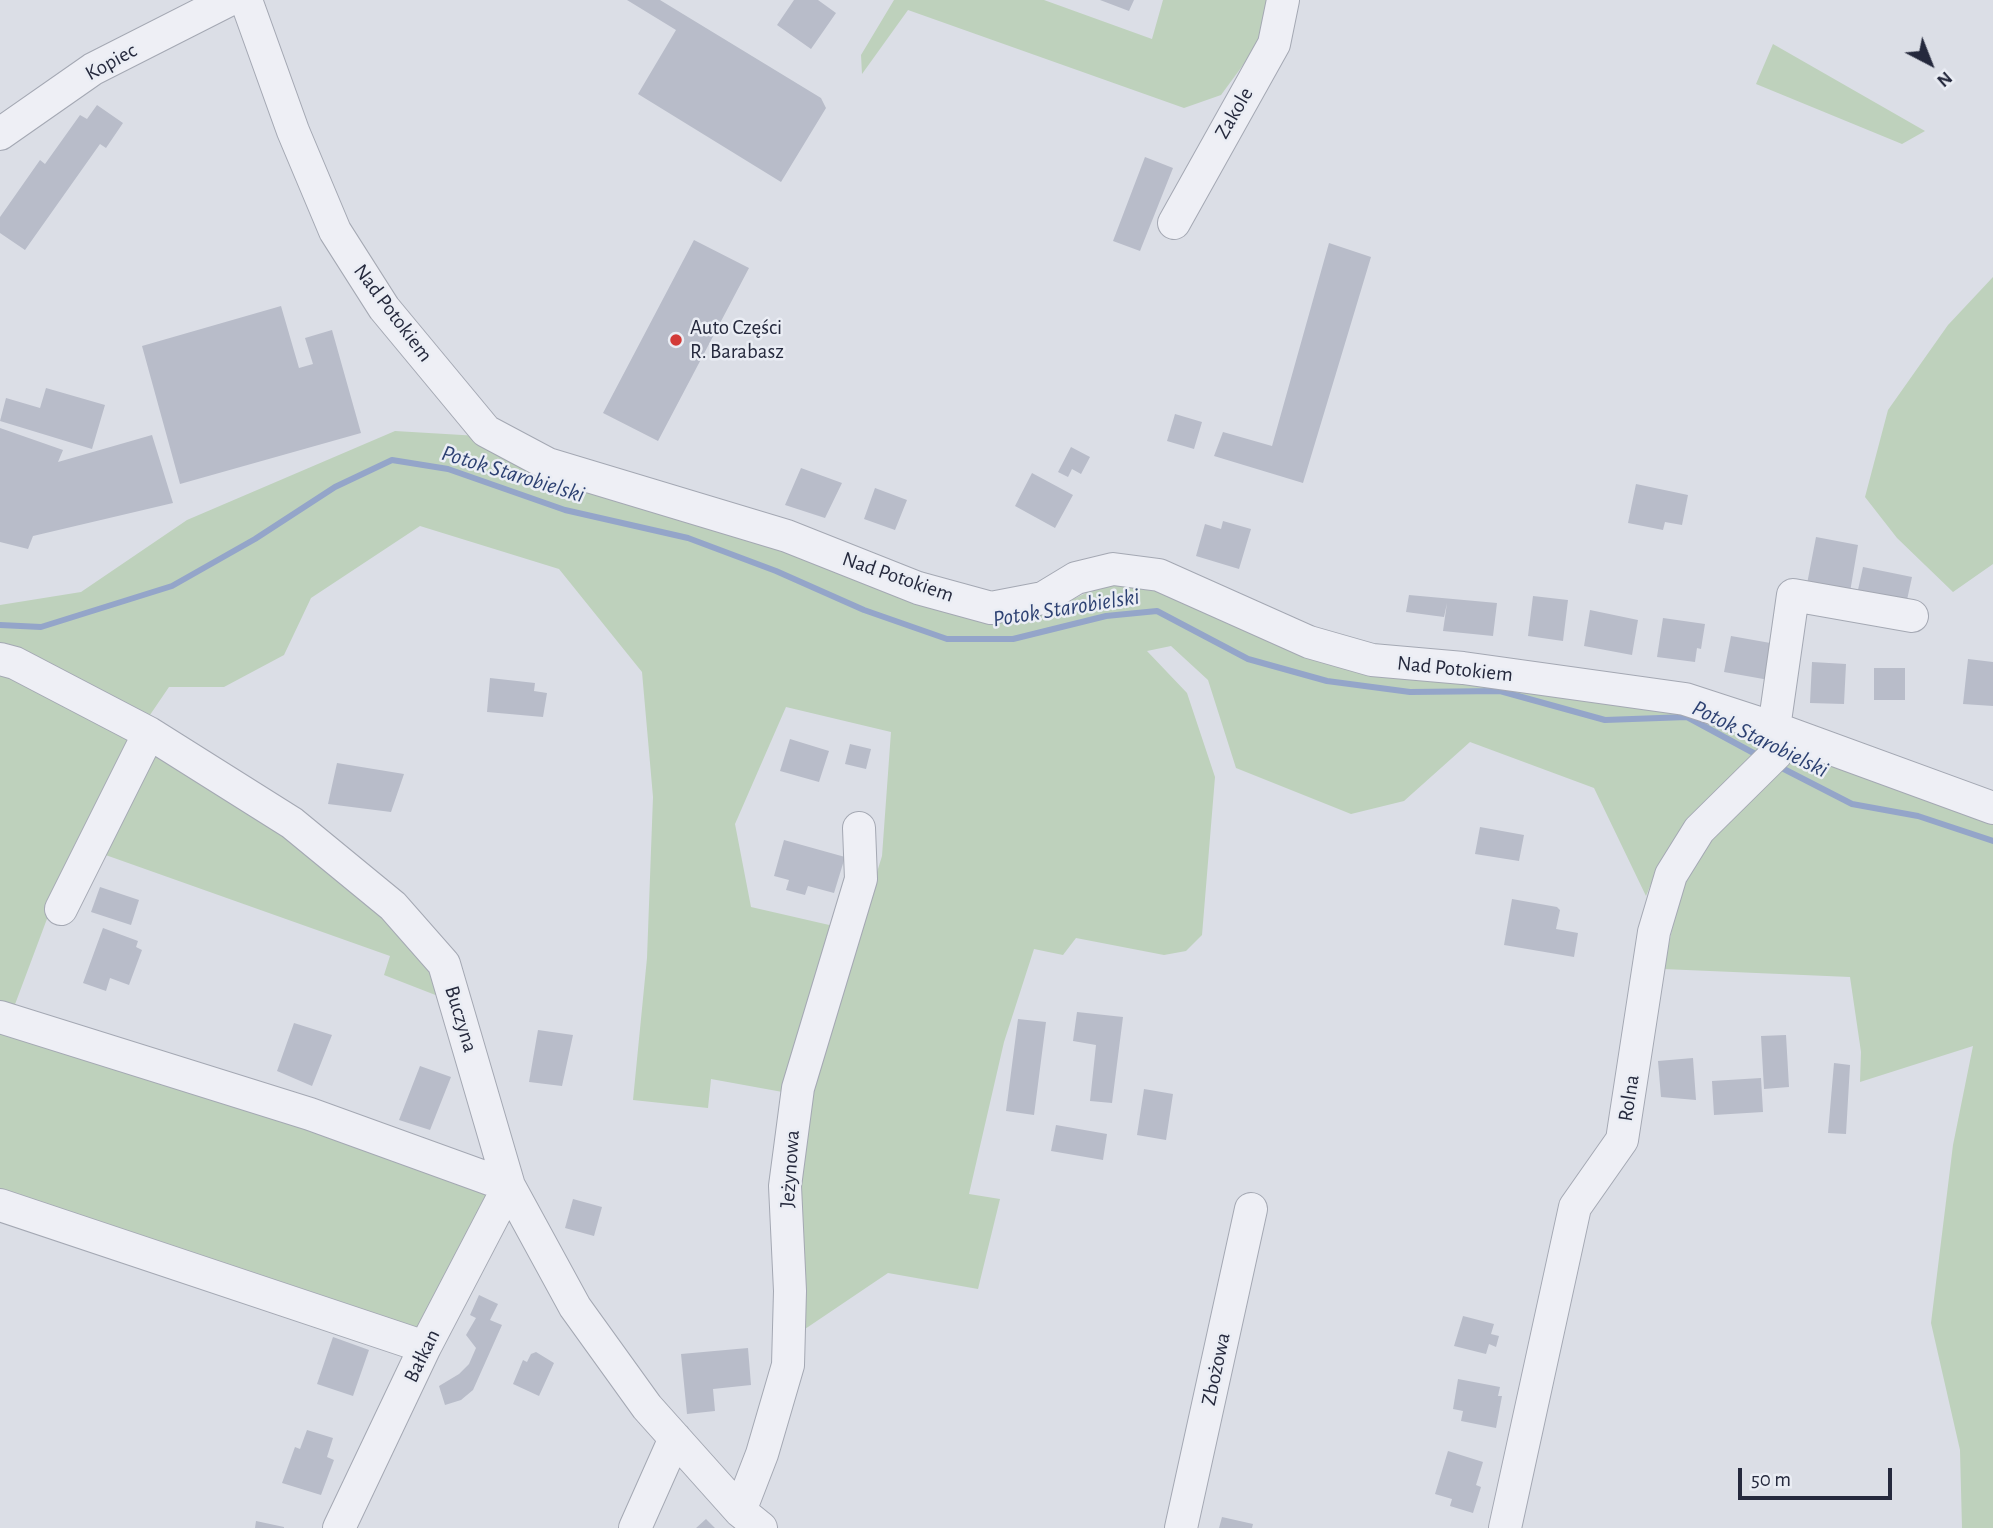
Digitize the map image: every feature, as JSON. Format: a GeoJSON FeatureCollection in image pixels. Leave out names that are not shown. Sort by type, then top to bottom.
{"type":"FeatureCollection","features":[{"type":"Feature","properties":{"kind":"street","name":"Kopiec"},"geometry":{"type":"LineString","coordinates":[[0,134],[93,69],[229,0]]}},
{"type":"Feature","properties":{"kind":"street","name":"Nad Potokiem"},"geometry":{"type":"LineString","coordinates":[[246,0],[293,131],[335,231],[384,309],[486,431],[548,464],[761,527],[918,588],[991,608],[1043,598],[1076,578],[1113,569],[1158,575],[1309,642],[1372,660],[1464,668],[1685,699],[1775,746],[1993,808]]}},
{"type":"Feature","properties":{"kind":"street","name":"Zakole"},"geometry":{"type":"LineString","coordinates":[[1174,223],[1274,44],[1283,0]]}},
{"type":"Feature","properties":{"kind":"street"},"geometry":{"type":"LineString","coordinates":[[1775,746],[1793,595],[1912,617]]}},
{"type":"Feature","properties":{"kind":"street","name":"Buczyna"},"geometry":{"type":"LineString","coordinates":[[0,659],[15,663],[149,733],[292,823],[393,906],[444,964],[509,1186],[575,1307],[647,1407],[750,1519]]}},
{"type":"Feature","properties":{"kind":"street"},"geometry":{"type":"LineString","coordinates":[[61,909],[149,733]]}},
{"type":"Feature","properties":{"kind":"street","name":"Rolna"},"geometry":{"type":"LineString","coordinates":[[1505,1528],[1575,1207],[1622,1140],[1654,932],[1671,875],[1699,831],[1775,746]]}},
{"type":"Feature","properties":{"kind":"street","name":"Jeżynowa"},"geometry":{"type":"LineString","coordinates":[[750,1519],[762,1454],[788,1365],[790,1291],[785,1186],[798,1088],[861,879],[859,828]]}},
{"type":"Feature","properties":{"kind":"street"},"geometry":{"type":"LineString","coordinates":[[0,1017],[310,1114],[509,1186]]}},
{"type":"Feature","properties":{"kind":"street","name":"Bałkan"},"geometry":{"type":"LineString","coordinates":[[339,1528],[425,1347],[509,1186]]}},
{"type":"Feature","properties":{"kind":"street"},"geometry":{"type":"LineString","coordinates":[[0,1205],[425,1347]]}},
{"type":"Feature","properties":{"kind":"street","name":"Zbożowa"},"geometry":{"type":"LineString","coordinates":[[1181,1528],[1251,1209]]}},
{"type":"Feature","properties":{"kind":"street"},"geometry":{"type":"LineString","coordinates":[[635,1528],[675,1438]]}},
{"type":"Feature","properties":{"kind":"green space"},"geometry":{"type":"Polygon","coordinates":[[[894,0],[1044,0],[1152,39],[1163,0],[1270,0],[1260,42],[1221,95],[1184,108],[908,10],[862,74],[861,55],[894,0]]]}},
{"type":"Feature","properties":{"kind":"green space"},"geometry":{"type":"Polygon","coordinates":[[[1773,44],[1925,131],[1902,144],[1756,84],[1773,44]]]}},
{"type":"Feature","properties":{"kind":"green space"},"geometry":{"type":"Polygon","coordinates":[[[1993,277],[1993,564],[1953,592],[1897,538],[1865,497],[1888,410],[1948,325],[1993,277]]]}},
{"type":"Feature","properties":{"kind":"green space"},"geometry":{"type":"Polygon","coordinates":[[[395,431],[479,436],[501,457],[544,475],[1046,612],[1105,584],[1155,584],[1305,654],[1655,707],[1769,740],[1656,872],[1646,896],[1594,788],[1470,742],[1404,801],[1351,814],[1236,768],[1208,680],[1171,646],[1147,651],[1187,693],[1215,777],[1202,935],[1186,951],[1164,955],[1076,938],[1063,955],[1034,949],[1004,1042],[969,1194],[1000,1199],[978,1289],[888,1273],[805,1329],[801,1183],[818,1063],[882,856],[891,732],[786,707],[735,824],[751,907],[838,927],[788,1093],[711,1079],[708,1108],[633,1100],[647,958],[653,797],[642,672],[559,569],[420,526],[311,598],[284,655],[224,687],[169,687],[122,756],[75,844],[14,1007],[0,1002],[0,605],[81,592],[187,520],[395,431]]]}},
{"type":"Feature","properties":{"kind":"green space"},"geometry":{"type":"Polygon","coordinates":[[[1793,747],[1993,821],[1993,1528],[1962,1528],[1960,1450],[1931,1323],[1953,1145],[1973,1046],[1860,1082],[1861,1052],[1850,977],[1663,969],[1684,878],[1707,841],[1793,747]]]}},
{"type":"Feature","properties":{"kind":"green space"},"geometry":{"type":"Polygon","coordinates":[[[152,749],[282,830],[348,885],[407,941],[431,971],[438,996],[384,975],[390,956],[100,853],[152,749]]]}},
{"type":"Feature","properties":{"kind":"green space"},"geometry":{"type":"Polygon","coordinates":[[[0,1028],[493,1190],[418,1335],[0,1192],[0,1028]]]}},
{"type":"Feature","properties":{"kind":"building"},"geometry":{"type":"Polygon","coordinates":[[[627,0],[660,0],[821,98],[826,108],[781,182],[638,94],[676,30],[627,0]]]}},
{"type":"Feature","properties":{"kind":"building"},"geometry":{"type":"Polygon","coordinates":[[[794,0],[818,0],[836,13],[811,49],[777,25],[794,0]]]}},
{"type":"Feature","properties":{"kind":"building"},"geometry":{"type":"Polygon","coordinates":[[[1100,0],[1134,0],[1129,11],[1100,0]]]}},
{"type":"Feature","properties":{"kind":"building"},"geometry":{"type":"Polygon","coordinates":[[[97,105],[123,123],[106,148],[100,144],[25,250],[0,233],[0,217],[40,160],[45,164],[80,115],[87,119],[97,105]]]}},
{"type":"Feature","properties":{"kind":"building"},"geometry":{"type":"Polygon","coordinates":[[[1145,157],[1173,168],[1140,251],[1113,241],[1145,157]]]}},
{"type":"Feature","properties":{"kind":"building","name":"Auto Części R. Barabasz"},"geometry":{"type":"Polygon","coordinates":[[[694,240],[749,268],[658,441],[603,413],[694,240]]]}},
{"type":"Feature","properties":{"kind":"building"},"geometry":{"type":"Polygon","coordinates":[[[1329,243],[1371,257],[1303,483],[1214,456],[1223,432],[1272,446],[1329,243]]]}},
{"type":"Feature","properties":{"kind":"building"},"geometry":{"type":"Polygon","coordinates":[[[281,306],[299,368],[313,364],[305,338],[332,330],[361,433],[180,484],[142,346],[281,306]]]}},
{"type":"Feature","properties":{"kind":"building"},"geometry":{"type":"Polygon","coordinates":[[[46,388],[105,405],[92,449],[0,421],[6,398],[40,408],[46,388]]]}},
{"type":"Feature","properties":{"kind":"building"},"geometry":{"type":"Polygon","coordinates":[[[1175,414],[1202,422],[1194,449],[1167,441],[1175,414]]]}},
{"type":"Feature","properties":{"kind":"building"},"geometry":{"type":"Polygon","coordinates":[[[0,428],[63,450],[58,462],[152,435],[173,503],[33,536],[28,549],[0,542],[0,428]]]}},
{"type":"Feature","properties":{"kind":"building"},"geometry":{"type":"Polygon","coordinates":[[[1071,447],[1090,457],[1081,474],[1072,469],[1068,477],[1058,472],[1071,447]]]}},
{"type":"Feature","properties":{"kind":"building"},"geometry":{"type":"Polygon","coordinates":[[[801,468],[842,483],[825,518],[785,505],[801,468]]]}},
{"type":"Feature","properties":{"kind":"building"},"geometry":{"type":"Polygon","coordinates":[[[1032,473],[1073,495],[1055,528],[1015,506],[1032,473]]]}},
{"type":"Feature","properties":{"kind":"building"},"geometry":{"type":"Polygon","coordinates":[[[1636,484],[1688,495],[1682,525],[1665,522],[1663,530],[1628,523],[1636,484]]]}},
{"type":"Feature","properties":{"kind":"building"},"geometry":{"type":"Polygon","coordinates":[[[875,488],[907,500],[895,530],[864,519],[875,488]]]}},
{"type":"Feature","properties":{"kind":"building"},"geometry":{"type":"Polygon","coordinates":[[[1223,521],[1251,529],[1239,569],[1196,556],[1205,524],[1221,529],[1223,521]]]}},
{"type":"Feature","properties":{"kind":"building"},"geometry":{"type":"Polygon","coordinates":[[[1816,537],[1858,545],[1850,592],[1807,584],[1816,537]]]}},
{"type":"Feature","properties":{"kind":"building"},"geometry":{"type":"Polygon","coordinates":[[[1863,567],[1912,577],[1905,609],[1856,599],[1863,567]]]}},
{"type":"Feature","properties":{"kind":"building"},"geometry":{"type":"Polygon","coordinates":[[[1409,595],[1497,603],[1493,636],[1443,631],[1447,603],[1444,617],[1406,612],[1409,595]]]}},
{"type":"Feature","properties":{"kind":"building"},"geometry":{"type":"Polygon","coordinates":[[[1533,596],[1568,600],[1563,641],[1528,636],[1533,596]]]}},
{"type":"Feature","properties":{"kind":"building"},"geometry":{"type":"Polygon","coordinates":[[[1590,610],[1638,620],[1632,655],[1584,646],[1590,610]]]}},
{"type":"Feature","properties":{"kind":"building"},"geometry":{"type":"Polygon","coordinates":[[[1663,618],[1705,624],[1701,649],[1697,648],[1695,662],[1657,657],[1663,618]]]}},
{"type":"Feature","properties":{"kind":"building"},"geometry":{"type":"Polygon","coordinates":[[[1731,636],[1776,644],[1769,680],[1724,672],[1731,636]]]}},
{"type":"Feature","properties":{"kind":"building"},"geometry":{"type":"Polygon","coordinates":[[[1968,659],[1993,662],[1993,706],[1963,704],[1968,659]]]}},
{"type":"Feature","properties":{"kind":"building"},"geometry":{"type":"Polygon","coordinates":[[[1812,662],[1846,664],[1844,704],[1810,703],[1812,662]]]}},
{"type":"Feature","properties":{"kind":"building"},"geometry":{"type":"Polygon","coordinates":[[[1874,668],[1905,668],[1905,700],[1874,700],[1874,668]]]}},
{"type":"Feature","properties":{"kind":"building"},"geometry":{"type":"Polygon","coordinates":[[[490,678],[535,683],[534,691],[547,693],[543,717],[487,712],[490,678]]]}},
{"type":"Feature","properties":{"kind":"building"},"geometry":{"type":"Polygon","coordinates":[[[790,739],[829,751],[819,782],[780,771],[790,739]]]}},
{"type":"Feature","properties":{"kind":"building"},"geometry":{"type":"Polygon","coordinates":[[[850,744],[871,749],[866,769],[845,764],[850,744]]]}},
{"type":"Feature","properties":{"kind":"building"},"geometry":{"type":"Polygon","coordinates":[[[337,763],[404,774],[391,812],[328,804],[337,763]]]}},
{"type":"Feature","properties":{"kind":"building"},"geometry":{"type":"Polygon","coordinates":[[[1480,827],[1524,835],[1519,861],[1475,854],[1480,827]]]}},
{"type":"Feature","properties":{"kind":"building"},"geometry":{"type":"Polygon","coordinates":[[[784,840],[845,857],[834,893],[808,886],[805,895],[786,890],[789,880],[774,876],[784,840]]]}},
{"type":"Feature","properties":{"kind":"building"},"geometry":{"type":"Polygon","coordinates":[[[100,887],[139,900],[131,925],[91,912],[100,887]]]}},
{"type":"Feature","properties":{"kind":"building"},"geometry":{"type":"Polygon","coordinates":[[[1512,899],[1557,907],[1560,910],[1556,929],[1578,933],[1574,957],[1504,945],[1512,899]]]}},
{"type":"Feature","properties":{"kind":"building"},"geometry":{"type":"Polygon","coordinates":[[[103,928],[138,941],[136,947],[142,950],[129,985],[110,978],[106,991],[83,983],[103,928]]]}},
{"type":"Feature","properties":{"kind":"building"},"geometry":{"type":"Polygon","coordinates":[[[1077,1012],[1123,1017],[1112,1103],[1090,1101],[1096,1045],[1073,1041],[1077,1012]]]}},
{"type":"Feature","properties":{"kind":"building"},"geometry":{"type":"Polygon","coordinates":[[[1018,1019],[1046,1022],[1034,1115],[1006,1111],[1018,1019]]]}},
{"type":"Feature","properties":{"kind":"building"},"geometry":{"type":"Polygon","coordinates":[[[294,1023],[332,1035],[312,1086],[277,1071],[294,1023]]]}},
{"type":"Feature","properties":{"kind":"building"},"geometry":{"type":"Polygon","coordinates":[[[538,1030],[573,1035],[562,1086],[529,1082],[538,1030]]]}},
{"type":"Feature","properties":{"kind":"building"},"geometry":{"type":"Polygon","coordinates":[[[1786,1035],[1789,1087],[1764,1089],[1761,1036],[1786,1035]]]}},
{"type":"Feature","properties":{"kind":"building"},"geometry":{"type":"Polygon","coordinates":[[[1693,1058],[1696,1100],[1661,1097],[1658,1061],[1693,1058]]]}},
{"type":"Feature","properties":{"kind":"building"},"geometry":{"type":"Polygon","coordinates":[[[1834,1063],[1850,1065],[1846,1134],[1828,1133],[1834,1063]]]}},
{"type":"Feature","properties":{"kind":"building"},"geometry":{"type":"Polygon","coordinates":[[[420,1066],[451,1077],[430,1130],[399,1120],[420,1066]]]}},
{"type":"Feature","properties":{"kind":"building"},"geometry":{"type":"Polygon","coordinates":[[[1761,1078],[1763,1112],[1714,1115],[1712,1081],[1761,1078]]]}},
{"type":"Feature","properties":{"kind":"building"},"geometry":{"type":"Polygon","coordinates":[[[1144,1089],[1173,1094],[1166,1140],[1137,1135],[1144,1089]]]}},
{"type":"Feature","properties":{"kind":"building"},"geometry":{"type":"Polygon","coordinates":[[[1056,1125],[1107,1134],[1103,1160],[1051,1151],[1056,1125]]]}},
{"type":"Feature","properties":{"kind":"building"},"geometry":{"type":"Polygon","coordinates":[[[573,1199],[602,1207],[594,1236],[565,1228],[573,1199]]]}},
{"type":"Feature","properties":{"kind":"building"},"geometry":{"type":"Polygon","coordinates":[[[479,1295],[498,1304],[490,1320],[502,1325],[473,1390],[461,1400],[445,1405],[439,1386],[459,1374],[469,1364],[476,1348],[466,1335],[476,1318],[470,1315],[479,1295]]]}},
{"type":"Feature","properties":{"kind":"building"},"geometry":{"type":"Polygon","coordinates":[[[1463,1316],[1494,1324],[1491,1334],[1499,1336],[1496,1347],[1489,1344],[1486,1354],[1454,1346],[1463,1316]]]}},
{"type":"Feature","properties":{"kind":"building"},"geometry":{"type":"Polygon","coordinates":[[[333,1337],[369,1350],[353,1396],[317,1384],[333,1337]]]}},
{"type":"Feature","properties":{"kind":"building"},"geometry":{"type":"Polygon","coordinates":[[[748,1348],[751,1385],[713,1389],[715,1411],[687,1414],[681,1354],[748,1348]]]}},
{"type":"Feature","properties":{"kind":"building"},"geometry":{"type":"Polygon","coordinates":[[[536,1352],[554,1363],[539,1396],[513,1384],[523,1360],[527,1362],[531,1354],[536,1352]]]}},
{"type":"Feature","properties":{"kind":"building"},"geometry":{"type":"Polygon","coordinates":[[[1458,1379],[1500,1387],[1498,1396],[1502,1396],[1496,1428],[1461,1421],[1463,1411],[1453,1409],[1458,1379]]]}},
{"type":"Feature","properties":{"kind":"building"},"geometry":{"type":"Polygon","coordinates":[[[307,1430],[333,1438],[327,1457],[334,1460],[321,1495],[282,1483],[295,1447],[300,1449],[307,1430]]]}},
{"type":"Feature","properties":{"kind":"building"},"geometry":{"type":"Polygon","coordinates":[[[1448,1451],[1483,1462],[1476,1485],[1481,1487],[1473,1513],[1450,1506],[1452,1499],[1435,1494],[1448,1451]]]}},
{"type":"Feature","properties":{"kind":"building"},"geometry":{"type":"Polygon","coordinates":[[[1222,1517],[1253,1524],[1252,1528],[1219,1528],[1222,1517]]]}},
{"type":"Feature","properties":{"kind":"building"},"geometry":{"type":"Polygon","coordinates":[[[706,1519],[715,1528],[696,1528],[706,1519]]]}},
{"type":"Feature","properties":{"kind":"building"},"geometry":{"type":"Polygon","coordinates":[[[256,1521],[284,1527],[284,1528],[255,1528],[256,1521]]]}},
{"type":"Feature","properties":{"kind":"waterway","name":"Potok Starobielski"},"geometry":{"type":"LineString","coordinates":[[0,625],[41,627],[172,586],[255,539],[335,487],[392,460],[448,469],[565,510],[688,538],[776,571],[864,610],[947,639],[1013,639],[1106,616],[1157,611],[1248,659],[1327,681],[1410,692],[1500,691],[1605,720],[1687,717],[1761,757]]}},
{"type":"Feature","properties":{"kind":"waterway","name":"Potok Starobielski"},"geometry":{"type":"LineString","coordinates":[[1776,765],[1852,804],[1918,816],[1993,841]]}},
{"type":"Feature","properties":{"kind":"place","name":"Auto Części R. Barabasz"},"geometry":{"type":"Point","coordinates":[676,340]}}]}
